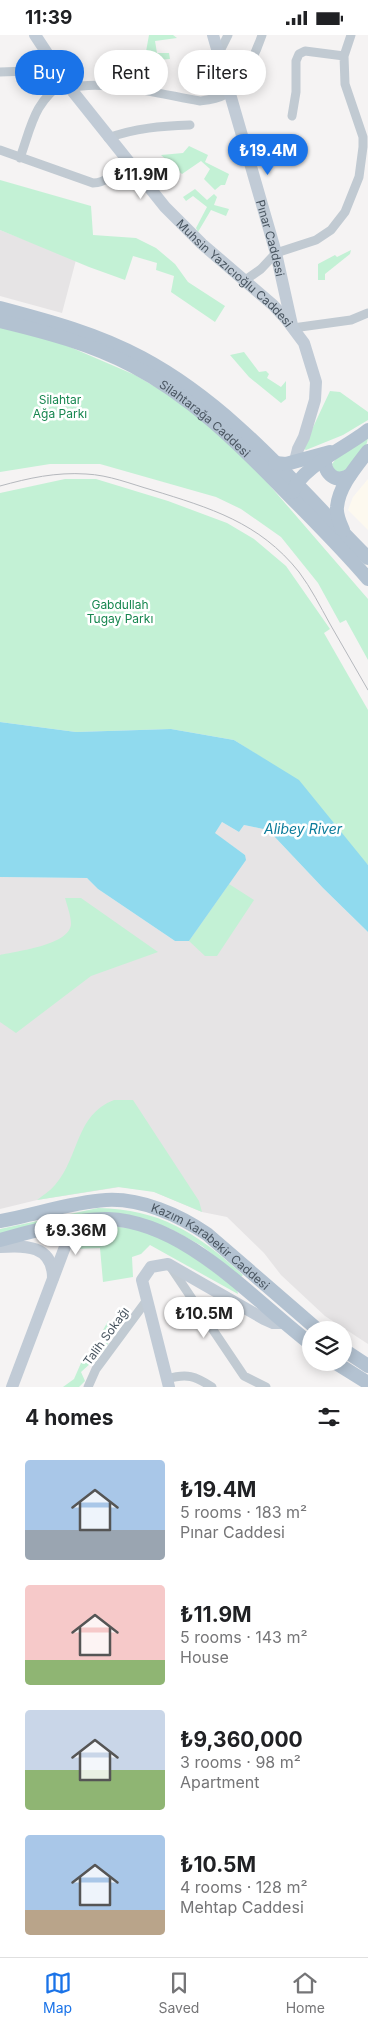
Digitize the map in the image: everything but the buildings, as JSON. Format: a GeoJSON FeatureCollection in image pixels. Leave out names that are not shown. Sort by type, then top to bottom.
{"type":"FeatureCollection","features":[{"type":"Feature","properties":{"kind":"main road","name":"Muhsin Yazıcıoğlu Caddesi"},"geometry":{"type":"LineString","coordinates":[[35,35],[45,50]]}},
{"type":"Feature","properties":{"kind":"main road","name":"Pınar Caddesi"},"geometry":{"type":"LineString","coordinates":[[213,35],[217,50]]}},
{"type":"Feature","properties":{"kind":"main road","name":"Muhsin Yazıcıoğlu Caddesi"},"geometry":{"type":"LineString","coordinates":[[76,95],[124,158],[170,212],[202,244],[273,305],[304,343],[316,382],[315,400],[304,437],[294,461]]}},
{"type":"Feature","properties":{"kind":"main road","name":"Pınar Caddesi"},"geometry":{"type":"LineString","coordinates":[[231,95],[276,253],[293,328]]}},
{"type":"Feature","properties":{"kind":"main road","name":"Silahtarağa Caddesi"},"geometry":{"type":"LineString","coordinates":[[0,309],[75,329],[142,358],[173,376],[221,411],[368,558]]}},
{"type":"Feature","properties":{"kind":"main road","name":"Silahtarağa Caddesi"},"geometry":{"type":"LineString","coordinates":[[0,321],[71,340],[105,353],[152,377],[176,393],[220,427],[293,499],[368,579]]}},
{"type":"Feature","properties":{"kind":"main road"},"geometry":{"type":"LineString","coordinates":[[293,499],[293,491],[296,484],[331,455],[368,430]]}},
{"type":"Feature","properties":{"kind":"main road"},"geometry":{"type":"LineString","coordinates":[[346,536],[337,513],[337,506],[350,475],[368,451]]}},
{"type":"Feature","properties":{"kind":"main road"},"geometry":{"type":"LineString","coordinates":[[275,463],[286,463],[331,455]]}},
{"type":"Feature","properties":{"kind":"main road"},"geometry":{"type":"LineString","coordinates":[[331,455],[326,469],[331,476],[342,479],[350,475]]}},
{"type":"Feature","properties":{"kind":"main road","name":"Kazım Karabekir Caddesi"},"geometry":{"type":"LineString","coordinates":[[0,1221],[100,1201],[122,1201],[152,1207],[178,1217],[208,1234],[307,1321]]}},
{"type":"Feature","properties":{"kind":"main road","name":"Kazım Karabekir Caddesi"},"geometry":{"type":"LineString","coordinates":[[0,1240],[92,1220],[119,1221],[145,1226],[174,1237],[231,1277],[302,1337]]}},
{"type":"Feature","properties":{"kind":"main road"},"geometry":{"type":"LineString","coordinates":[[12,1387],[74,1223]]}},
{"type":"Feature","properties":{"kind":"main road"},"geometry":{"type":"LineString","coordinates":[[0,1247],[24,1246],[43,1253],[51,1264],[53,1279]]}},
{"type":"Feature","properties":{"kind":"main road"},"geometry":{"type":"LineString","coordinates":[[168,1383],[142,1280],[151,1267],[168,1264],[273,1323],[284,1323],[292,1309]]}},
{"type":"Feature","properties":{"kind":"main road"},"geometry":{"type":"LineString","coordinates":[[352,1355],[368,1366]]}},
{"type":"Feature","properties":{"kind":"main road"},"geometry":{"type":"LineString","coordinates":[[349,1371],[368,1383]]}},
{"type":"Feature","properties":{"kind":"street"},"geometry":{"type":"LineString","coordinates":[[220,50],[228,35]]}},
{"type":"Feature","properties":{"kind":"street"},"geometry":{"type":"LineString","coordinates":[[257,50],[262,35]]}},
{"type":"Feature","properties":{"kind":"street"},"geometry":{"type":"LineString","coordinates":[[244,281],[261,269],[276,253],[316,240],[331,230],[346,212],[359,177],[363,137],[345,84],[344,56],[351,35]]}},
{"type":"Feature","properties":{"kind":"street"},"geometry":{"type":"LineString","coordinates":[[292,116],[296,92],[296,61],[299,54],[305,51],[344,56]]}},
{"type":"Feature","properties":{"kind":"street"},"geometry":{"type":"LineString","coordinates":[[0,72],[15,74]]}},
{"type":"Feature","properties":{"kind":"street"},"geometry":{"type":"LineString","coordinates":[[84,85],[200,101],[224,95]]}},
{"type":"Feature","properties":{"kind":"street"},"geometry":{"type":"LineString","coordinates":[[20,158],[41,102],[48,95]]}},
{"type":"Feature","properties":{"kind":"street"},"geometry":{"type":"LineString","coordinates":[[108,138],[125,132],[155,127],[190,125]]}},
{"type":"Feature","properties":{"kind":"street"},"geometry":{"type":"LineString","coordinates":[[0,150],[93,183],[102,183],[109,178],[124,158]]}},
{"type":"Feature","properties":{"kind":"street"},"geometry":{"type":"LineString","coordinates":[[293,328],[351,319],[368,313]]}},
{"type":"Feature","properties":{"kind":"street"},"geometry":{"type":"LineString","coordinates":[[168,1264],[244,1376],[266,1387]]}},
{"type":"Feature","properties":{"kind":"street","name":"Talih Sokağı"},"geometry":{"type":"LineString","coordinates":[[88,1387],[96,1369],[147,1300]]}},
{"type":"Feature","properties":{"kind":"street"},"geometry":{"type":"LineString","coordinates":[[168,1383],[179,1376],[195,1376],[212,1387]]}},
{"type":"Feature","properties":{"kind":"shaded area"},"geometry":{"type":"Polygon","coordinates":[[[0,230],[76,260],[62,313],[0,296],[0,230]]]}},
{"type":"Feature","properties":{"kind":"shaded area"},"geometry":{"type":"Polygon","coordinates":[[[368,479],[368,530],[348,510],[353,497],[368,479]]]}},
{"type":"Feature","properties":{"kind":"shaded area"},"geometry":{"type":"Polygon","coordinates":[[[222,822],[239,832],[244,825],[263,829],[272,834],[368,932],[368,1344],[352,1334],[352,1321],[333,1321],[325,1316],[281,1275],[264,1253],[227,1217],[202,1212],[152,1191],[120,1187],[37,1200],[0,1209],[0,877],[87,878],[98,889],[175,941],[189,941],[245,855],[214,833],[222,822]]]}},
{"type":"Feature","properties":{"kind":"green space"},"geometry":{"type":"Polygon","coordinates":[[[149,35],[173,35],[177,38],[155,41],[156,50],[146,50],[149,35]]]}},
{"type":"Feature","properties":{"kind":"green space"},"geometry":{"type":"Polygon","coordinates":[[[189,146],[208,155],[205,162],[229,174],[225,185],[221,185],[215,190],[204,179],[210,169],[201,161],[182,174],[161,155],[183,153],[189,146]]]}},
{"type":"Feature","properties":{"kind":"green space"},"geometry":{"type":"Polygon","coordinates":[[[0,180],[91,206],[93,235],[136,238],[156,248],[175,264],[188,282],[225,306],[215,322],[171,292],[174,276],[156,270],[157,263],[133,256],[125,280],[0,230],[0,180]]]}},
{"type":"Feature","properties":{"kind":"green space"},"geometry":{"type":"Polygon","coordinates":[[[195,189],[207,200],[214,194],[217,197],[214,205],[229,209],[226,216],[211,210],[198,232],[196,228],[207,207],[193,196],[186,201],[183,197],[195,189]]]}},
{"type":"Feature","properties":{"kind":"green space"},"geometry":{"type":"Polygon","coordinates":[[[351,250],[350,254],[325,274],[325,280],[318,280],[318,264],[335,255],[337,257],[351,250]]]}},
{"type":"Feature","properties":{"kind":"green space","name":"Silahtar Ağa Parkı"},"geometry":{"type":"Polygon","coordinates":[[[0,327],[56,341],[135,375],[176,399],[246,458],[368,599],[368,660],[346,620],[340,623],[318,583],[281,537],[241,509],[216,497],[100,464],[50,464],[0,472],[0,327]]]}},
{"type":"Feature","properties":{"kind":"green space"},"geometry":{"type":"Polygon","coordinates":[[[244,352],[259,372],[266,371],[269,374],[267,378],[281,387],[286,381],[286,399],[281,403],[249,377],[230,355],[244,352]]]}},
{"type":"Feature","properties":{"kind":"green space"},"geometry":{"type":"Polygon","coordinates":[[[330,391],[340,392],[368,412],[368,420],[343,435],[306,450],[304,449],[307,440],[330,391]]]}},
{"type":"Feature","properties":{"kind":"green space"},"geometry":{"type":"Polygon","coordinates":[[[368,435],[363,452],[354,463],[339,473],[333,469],[332,464],[336,459],[368,435]]]}},
{"type":"Feature","properties":{"kind":"green space","name":"Gabdullah Tugay Parkı"},"geometry":{"type":"Polygon","coordinates":[[[65,479],[96,479],[168,501],[227,523],[254,539],[286,566],[330,629],[324,633],[368,710],[368,865],[264,759],[234,740],[171,729],[76,732],[0,722],[0,493],[65,479]]]}},
{"type":"Feature","properties":{"kind":"green space"},"geometry":{"type":"Polygon","coordinates":[[[229,884],[254,900],[217,956],[205,956],[189,941],[229,884]]]}},
{"type":"Feature","properties":{"kind":"green space"},"geometry":{"type":"Polygon","coordinates":[[[65,898],[81,898],[158,952],[91,976],[16,1033],[0,1022],[0,955],[42,946],[62,937],[68,931],[71,924],[65,898]]]}},
{"type":"Feature","properties":{"kind":"green space"},"geometry":{"type":"Polygon","coordinates":[[[114,1100],[133,1100],[199,1201],[202,1212],[154,1192],[118,1187],[37,1200],[53,1187],[63,1174],[79,1137],[92,1116],[101,1107],[114,1100]]]}},
{"type":"Feature","properties":{"kind":"green space"},"geometry":{"type":"Polygon","coordinates":[[[98,1208],[120,1209],[160,1219],[194,1236],[243,1275],[241,1277],[202,1246],[171,1229],[142,1219],[0,1234],[0,1229],[98,1208]]]}},
{"type":"Feature","properties":{"kind":"green space"},"geometry":{"type":"Polygon","coordinates":[[[96,1224],[138,1230],[165,1240],[202,1263],[237,1289],[238,1294],[150,1245],[141,1254],[132,1257],[133,1277],[103,1282],[100,1248],[74,1249],[81,1231],[96,1224]]]}},
{"type":"Feature","properties":{"kind":"green space"},"geometry":{"type":"Polygon","coordinates":[[[108,1321],[120,1324],[103,1352],[81,1372],[85,1381],[79,1387],[63,1387],[74,1379],[81,1363],[106,1342],[101,1334],[108,1321]]]}},
{"type":"Feature","properties":{"kind":"water","name":"Alibey River"},"geometry":{"type":"Polygon","coordinates":[[[0,722],[76,732],[171,729],[234,740],[299,780],[368,865],[368,932],[272,834],[263,829],[244,825],[239,832],[222,822],[215,833],[245,855],[246,860],[189,941],[175,941],[98,889],[87,878],[0,877],[0,722]]]}},
{"type":"Feature","properties":{"kind":"tram line"},"geometry":{"type":"LineString","coordinates":[[0,486],[53,475],[103,476],[194,503],[232,519],[267,541],[284,555],[299,572],[368,690]]}}]}
